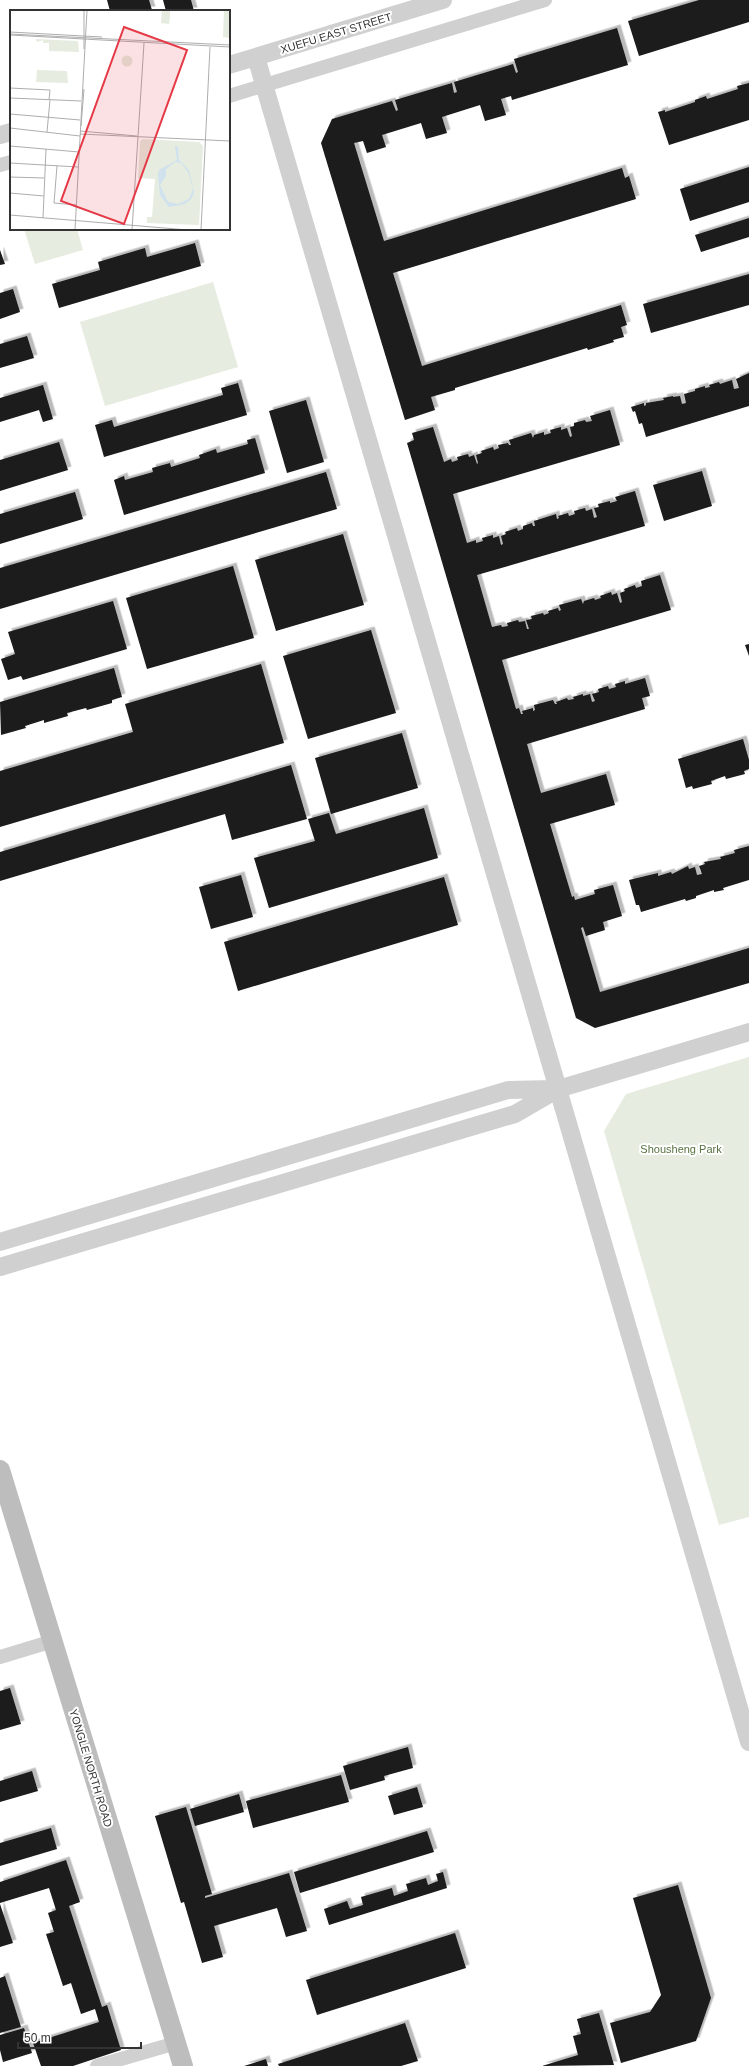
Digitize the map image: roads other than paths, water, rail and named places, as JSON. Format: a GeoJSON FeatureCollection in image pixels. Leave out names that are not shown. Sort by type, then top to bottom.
{"type":"FeatureCollection","features":[{"type":"Feature","properties":{"kind":"main road","name":"YONGLE NORTH ROAD"},"geometry":{"type":"LineString","coordinates":[[1,1476],[183,2066]]}},
{"type":"Feature","properties":{"kind":"street","name":"XUEFU EAST STREET"},"geometry":{"type":"LineString","coordinates":[[230,66],[443,0]]}},
{"type":"Feature","properties":{"kind":"street"},"geometry":{"type":"LineString","coordinates":[[230,96],[545,0]]}},
{"type":"Feature","properties":{"kind":"street"},"geometry":{"type":"LineString","coordinates":[[256,57],[749,1742]]}},
{"type":"Feature","properties":{"kind":"street"},"geometry":{"type":"LineString","coordinates":[[0,135],[10,132]]}},
{"type":"Feature","properties":{"kind":"street"},"geometry":{"type":"LineString","coordinates":[[0,165],[10,162]]}},
{"type":"Feature","properties":{"kind":"street"},"geometry":{"type":"LineString","coordinates":[[0,1267],[515,1114],[558,1089],[749,1032]]}},
{"type":"Feature","properties":{"kind":"street"},"geometry":{"type":"LineString","coordinates":[[0,1242],[508,1090],[558,1089]]}},
{"type":"Feature","properties":{"kind":"street"},"geometry":{"type":"LineString","coordinates":[[0,1657],[53,1642]]}},
{"type":"Feature","properties":{"kind":"street"},"geometry":{"type":"LineString","coordinates":[[97,2066],[176,2043]]}},
{"type":"Feature","properties":{"kind":"park label","name":"Shousheng Park"},"geometry":{"type":"Point","coordinates":[681,1149]}}]}
